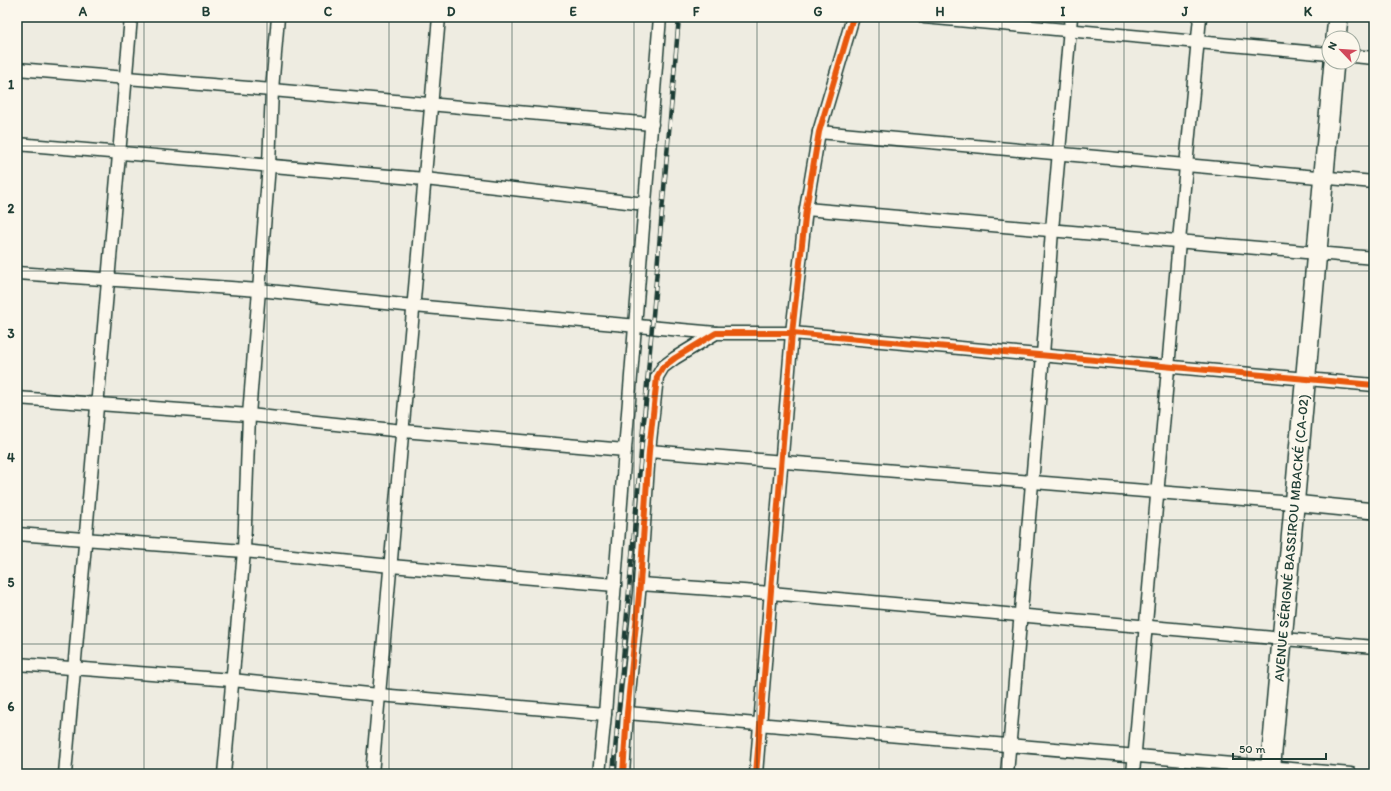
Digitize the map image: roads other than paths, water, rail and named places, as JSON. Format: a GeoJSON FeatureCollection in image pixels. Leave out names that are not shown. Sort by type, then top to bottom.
{"type":"FeatureCollection","features":[{"type":"Feature","properties":{"kind":"main road"},"geometry":{"type":"LineString","coordinates":[[1337,30],[1338,17]]}},
{"type":"Feature","properties":{"kind":"main road","name":"AVENUE SÉRIGNÉ BASSIROU MBACKÉ (CA-02)"},"geometry":{"type":"LineString","coordinates":[[1270,771],[1333,70]]}},
{"type":"Feature","properties":{"kind":"street"},"geometry":{"type":"LineString","coordinates":[[65,774],[130,17]]}},
{"type":"Feature","properties":{"kind":"street"},"geometry":{"type":"LineString","coordinates":[[224,774],[244,551],[249,415],[269,165],[272,90],[278,17]]}},
{"type":"Feature","properties":{"kind":"street"},"geometry":{"type":"LineString","coordinates":[[372,774],[439,17]]}},
{"type":"Feature","properties":{"kind":"street"},"geometry":{"type":"LineString","coordinates":[[599,774],[660,17]]}},
{"type":"Feature","properties":{"kind":"street"},"geometry":{"type":"LineString","coordinates":[[756,774],[792,333],[806,210],[819,132],[853,17]]}},
{"type":"Feature","properties":{"kind":"street"},"geometry":{"type":"LineString","coordinates":[[924,17],[1321,53]]}},
{"type":"Feature","properties":{"kind":"street"},"geometry":{"type":"LineString","coordinates":[[1007,774],[1071,17]]}},
{"type":"Feature","properties":{"kind":"street"},"geometry":{"type":"LineString","coordinates":[[1133,774],[1200,17]]}},
{"type":"Feature","properties":{"kind":"street"},"geometry":{"type":"LineString","coordinates":[[1361,57],[1374,58]]}},
{"type":"Feature","properties":{"kind":"street"},"geometry":{"type":"LineString","coordinates":[[17,69],[652,124]]}},
{"type":"Feature","properties":{"kind":"street"},"geometry":{"type":"LineString","coordinates":[[819,132],[1374,182]]}},
{"type":"Feature","properties":{"kind":"street"},"geometry":{"type":"LineString","coordinates":[[17,144],[425,179],[645,204]]}},
{"type":"Feature","properties":{"kind":"street"},"geometry":{"type":"LineString","coordinates":[[806,210],[1374,258]]}},
{"type":"Feature","properties":{"kind":"street"},"geometry":{"type":"LineString","coordinates":[[17,273],[259,290],[414,306],[716,333],[792,333],[1374,385]]}},
{"type":"Feature","properties":{"kind":"street"},"geometry":{"type":"LineString","coordinates":[[623,774],[627,713],[640,584],[649,451],[657,377],[663,367],[675,358],[716,333]]}},
{"type":"Feature","properties":{"kind":"street"},"geometry":{"type":"LineString","coordinates":[[17,398],[249,415],[403,431],[625,450]]}},
{"type":"Feature","properties":{"kind":"street"},"geometry":{"type":"LineString","coordinates":[[649,451],[1374,511]]}},
{"type":"Feature","properties":{"kind":"street"},"geometry":{"type":"LineString","coordinates":[[17,534],[244,551],[391,566],[615,585]]}},
{"type":"Feature","properties":{"kind":"street"},"geometry":{"type":"LineString","coordinates":[[640,584],[771,593],[1374,647]]}},
{"type":"Feature","properties":{"kind":"street"},"geometry":{"type":"LineString","coordinates":[[17,664],[232,680],[379,695],[605,714]]}},
{"type":"Feature","properties":{"kind":"street"},"geometry":{"type":"LineString","coordinates":[[627,713],[1134,756],[1270,771],[1351,774]]}},
{"type":"Feature","properties":{"kind":"railway"},"geometry":{"type":"LineString","coordinates":[[613,774],[679,17]]}}]}
